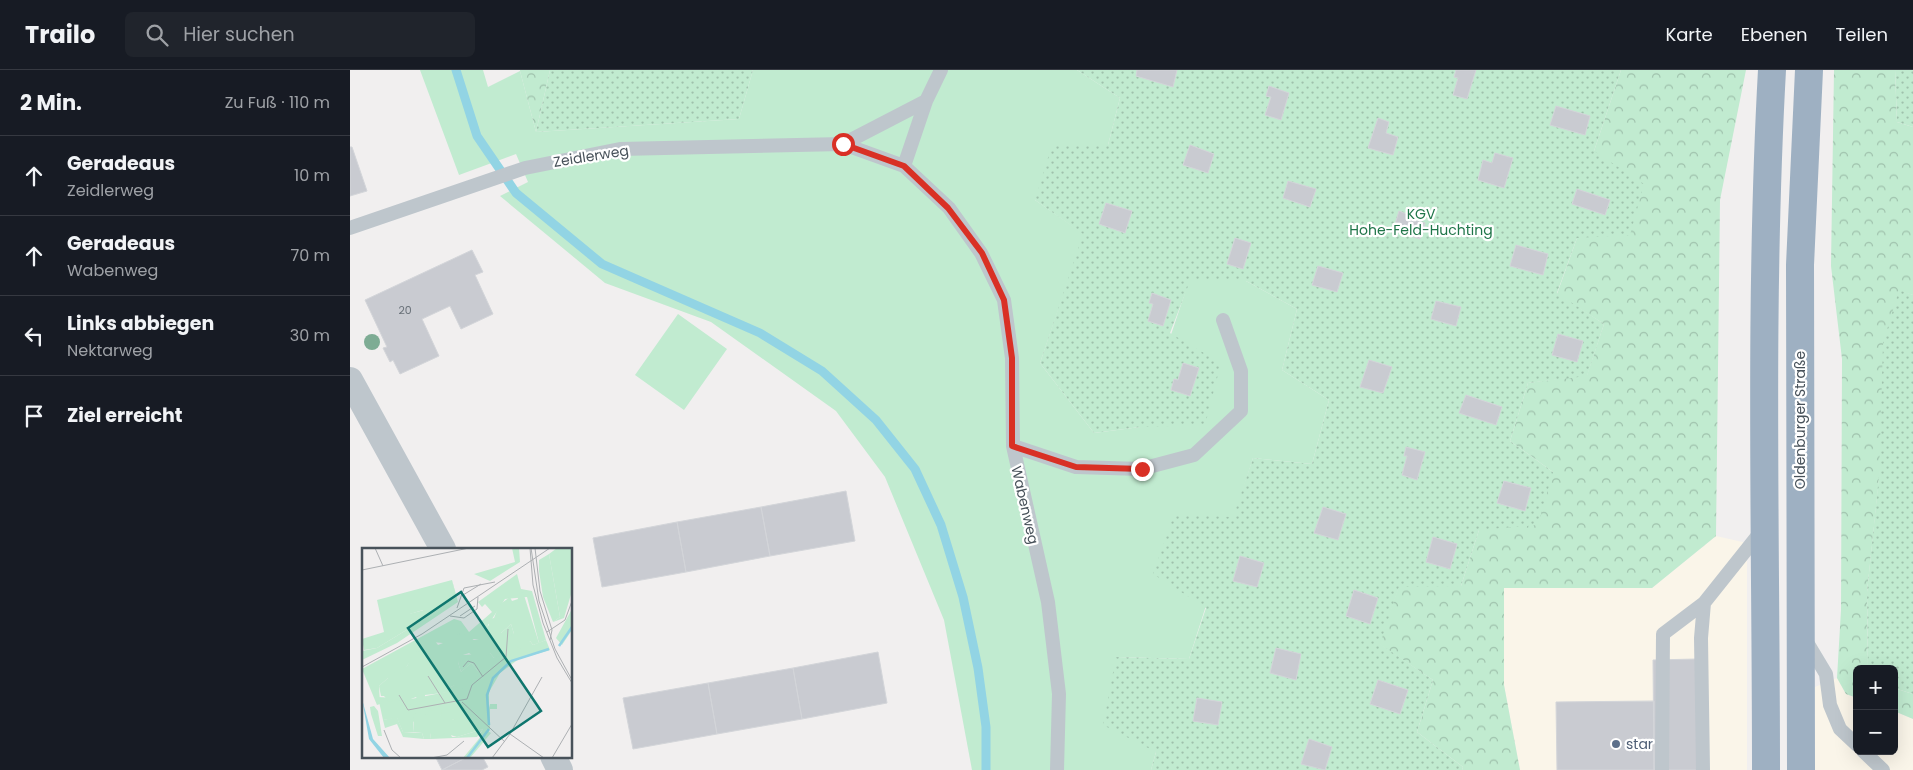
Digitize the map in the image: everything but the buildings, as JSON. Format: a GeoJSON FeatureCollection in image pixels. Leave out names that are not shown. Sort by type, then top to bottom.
{"type":"FeatureCollection","features":[{"type":"Feature","properties":{"kind":"highway"},"geometry":{"type":"LineString","coordinates":[[1766,770],[1766,258],[1772,70]]}},
{"type":"Feature","properties":{"kind":"highway","name":"Oldenburger Straße"},"geometry":{"type":"LineString","coordinates":[[1801,770],[1800,265],[1809,70]]}},
{"type":"Feature","properties":{"kind":"street"},"geometry":{"type":"LineString","coordinates":[[350,380],[442,548]]}},
{"type":"Feature","properties":{"kind":"street"},"geometry":{"type":"LineString","coordinates":[[554,758],[560,770]]}},
{"type":"Feature","properties":{"kind":"lane"},"geometry":{"type":"LineString","coordinates":[[904,166],[926,100],[941,70]]}},
{"type":"Feature","properties":{"kind":"lane","name":"Zeidlerweg"},"geometry":{"type":"LineString","coordinates":[[843,144],[926,100]]}},
{"type":"Feature","properties":{"kind":"lane","name":"Zeidlerweg"},"geometry":{"type":"LineString","coordinates":[[350,228],[525,168],[620,149],[843,144],[904,166]]}},
{"type":"Feature","properties":{"kind":"lane","name":"Wabenweg"},"geometry":{"type":"LineString","coordinates":[[904,166],[948,208],[982,253],[1004,300],[1012,358],[1012,446],[1048,602],[1059,694],[1057,770]]}},
{"type":"Feature","properties":{"kind":"lane"},"geometry":{"type":"LineString","coordinates":[[1012,446],[1076,467],[1142,469],[1194,455],[1241,411],[1241,370],[1222,320]]}},
{"type":"Feature","properties":{"kind":"lane"},"geometry":{"type":"LineString","coordinates":[[1662,770],[1663,634],[1704,603],[1766,526]]}},
{"type":"Feature","properties":{"kind":"lane"},"geometry":{"type":"LineString","coordinates":[[1703,770],[1701,638],[1704,603]]}},
{"type":"Feature","properties":{"kind":"lane"},"geometry":{"type":"LineString","coordinates":[[1800,631],[1826,674],[1830,706],[1840,730],[1853,742]]}},
{"type":"Feature","properties":{"kind":"lane"},"geometry":{"type":"LineString","coordinates":[[1866,755],[1876,767]]}},
{"type":"Feature","properties":{"kind":"shaded area"},"geometry":{"type":"Polygon","coordinates":[[[1716,536],[1747,543],[1747,770],[1520,770],[1504,685],[1504,588],[1652,588],[1716,536]]]}},
{"type":"Feature","properties":{"kind":"shaded area"},"geometry":{"type":"Polygon","coordinates":[[[1837,678],[1846,694],[1853,697],[1853,755],[1898,755],[1898,713],[1913,719],[1913,770],[1815,770],[1815,687],[1837,678]]]}},
{"type":"Feature","properties":{"kind":"green space"},"geometry":{"type":"Polygon","coordinates":[[[420,70],[483,70],[488,87],[520,71],[536,132],[739,119],[753,70],[1077,70],[1120,98],[1108,145],[1035,200],[1084,234],[1040,363],[1094,433],[1140,427],[1189,281],[1246,281],[1297,309],[1282,370],[1329,400],[1312,464],[1253,458],[1189,659],[1116,657],[1156,752],[1151,770],[972,770],[944,620],[885,477],[836,411],[711,322],[605,283],[500,196],[528,182],[516,154],[459,175],[420,70]]]}},
{"type":"Feature","properties":{"kind":"green space"},"geometry":{"type":"Polygon","coordinates":[[[550,70],[536,132],[520,71],[550,70]]]}},
{"type":"Feature","properties":{"kind":"green space"},"geometry":{"type":"Polygon","coordinates":[[[550,70],[753,70],[739,119],[536,132],[550,70]]]}},
{"type":"Feature","properties":{"kind":"green space","name":"KGV Hohe-Feld-Huchting"},"geometry":{"type":"Polygon","coordinates":[[[1077,70],[1621,70],[1594,151],[1644,184],[1630,235],[1577,238],[1557,293],[1604,324],[1587,376],[1528,383],[1510,441],[1553,472],[1538,525],[1479,530],[1461,586],[1399,587],[1380,644],[1433,680],[1417,732],[1463,767],[1462,770],[1151,770],[1156,752],[1103,725],[1116,657],[1189,659],[1206,608],[1153,574],[1174,514],[1233,517],[1253,458],[1312,464],[1329,400],[1282,370],[1297,309],[1246,281],[1190,281],[1170,333],[1221,363],[1205,425],[1140,427],[1094,433],[1040,363],[1083,234],[1035,200],[1052,145],[1108,145],[1120,98],[1077,70]]]}},
{"type":"Feature","properties":{"kind":"green space"},"geometry":{"type":"Polygon","coordinates":[[[1621,70],[1746,70],[1720,200],[1716,536],[1652,588],[1504,588],[1504,685],[1520,770],[1462,770],[1463,767],[1417,732],[1433,680],[1379,644],[1399,586],[1461,586],[1479,530],[1553,472],[1510,441],[1528,383],[1587,375],[1604,324],[1557,294],[1577,238],[1594,151],[1621,70]]]}},
{"type":"Feature","properties":{"kind":"green space"},"geometry":{"type":"Polygon","coordinates":[[[1834,70],[1895,70],[1897,122],[1913,127],[1913,295],[1899,291],[1867,592],[1868,665],[1853,665],[1853,697],[1846,694],[1837,678],[1841,610],[1842,359],[1831,266],[1834,70]]]}},
{"type":"Feature","properties":{"kind":"green space"},"geometry":{"type":"Polygon","coordinates":[[[1895,70],[1913,70],[1913,127],[1897,122],[1895,70]]]}},
{"type":"Feature","properties":{"kind":"green space"},"geometry":{"type":"Polygon","coordinates":[[[1899,290],[1913,295],[1913,694],[1898,689],[1898,665],[1868,665],[1867,592],[1879,476],[1883,343],[1899,290]]]}},
{"type":"Feature","properties":{"kind":"green space"},"geometry":{"type":"Polygon","coordinates":[[[678,314],[727,349],[684,410],[635,375],[678,314]]]}},
{"type":"Feature","properties":{"kind":"green space"},"geometry":{"type":"Polygon","coordinates":[[[1898,689],[1913,694],[1913,719],[1898,713],[1898,689]]]}},
{"type":"Feature","properties":{"kind":"waterway"},"geometry":{"type":"LineString","coordinates":[[456,70],[477,136],[516,193],[602,264],[760,333],[822,371],[876,420],[915,469],[941,525],[963,597],[978,668],[986,727],[986,770]]}},
{"type":"Feature","properties":{"kind":"place","name":"star"},"geometry":{"type":"Point","coordinates":[1616,744]}},
{"type":"Feature","properties":{"kind":"route"},"geometry":{"type":"LineString","coordinates":[[843,144],[904,166],[948,208],[982,253],[1004,300],[1012,358],[1012,446],[1076,467],[1142,469]]}}]}
